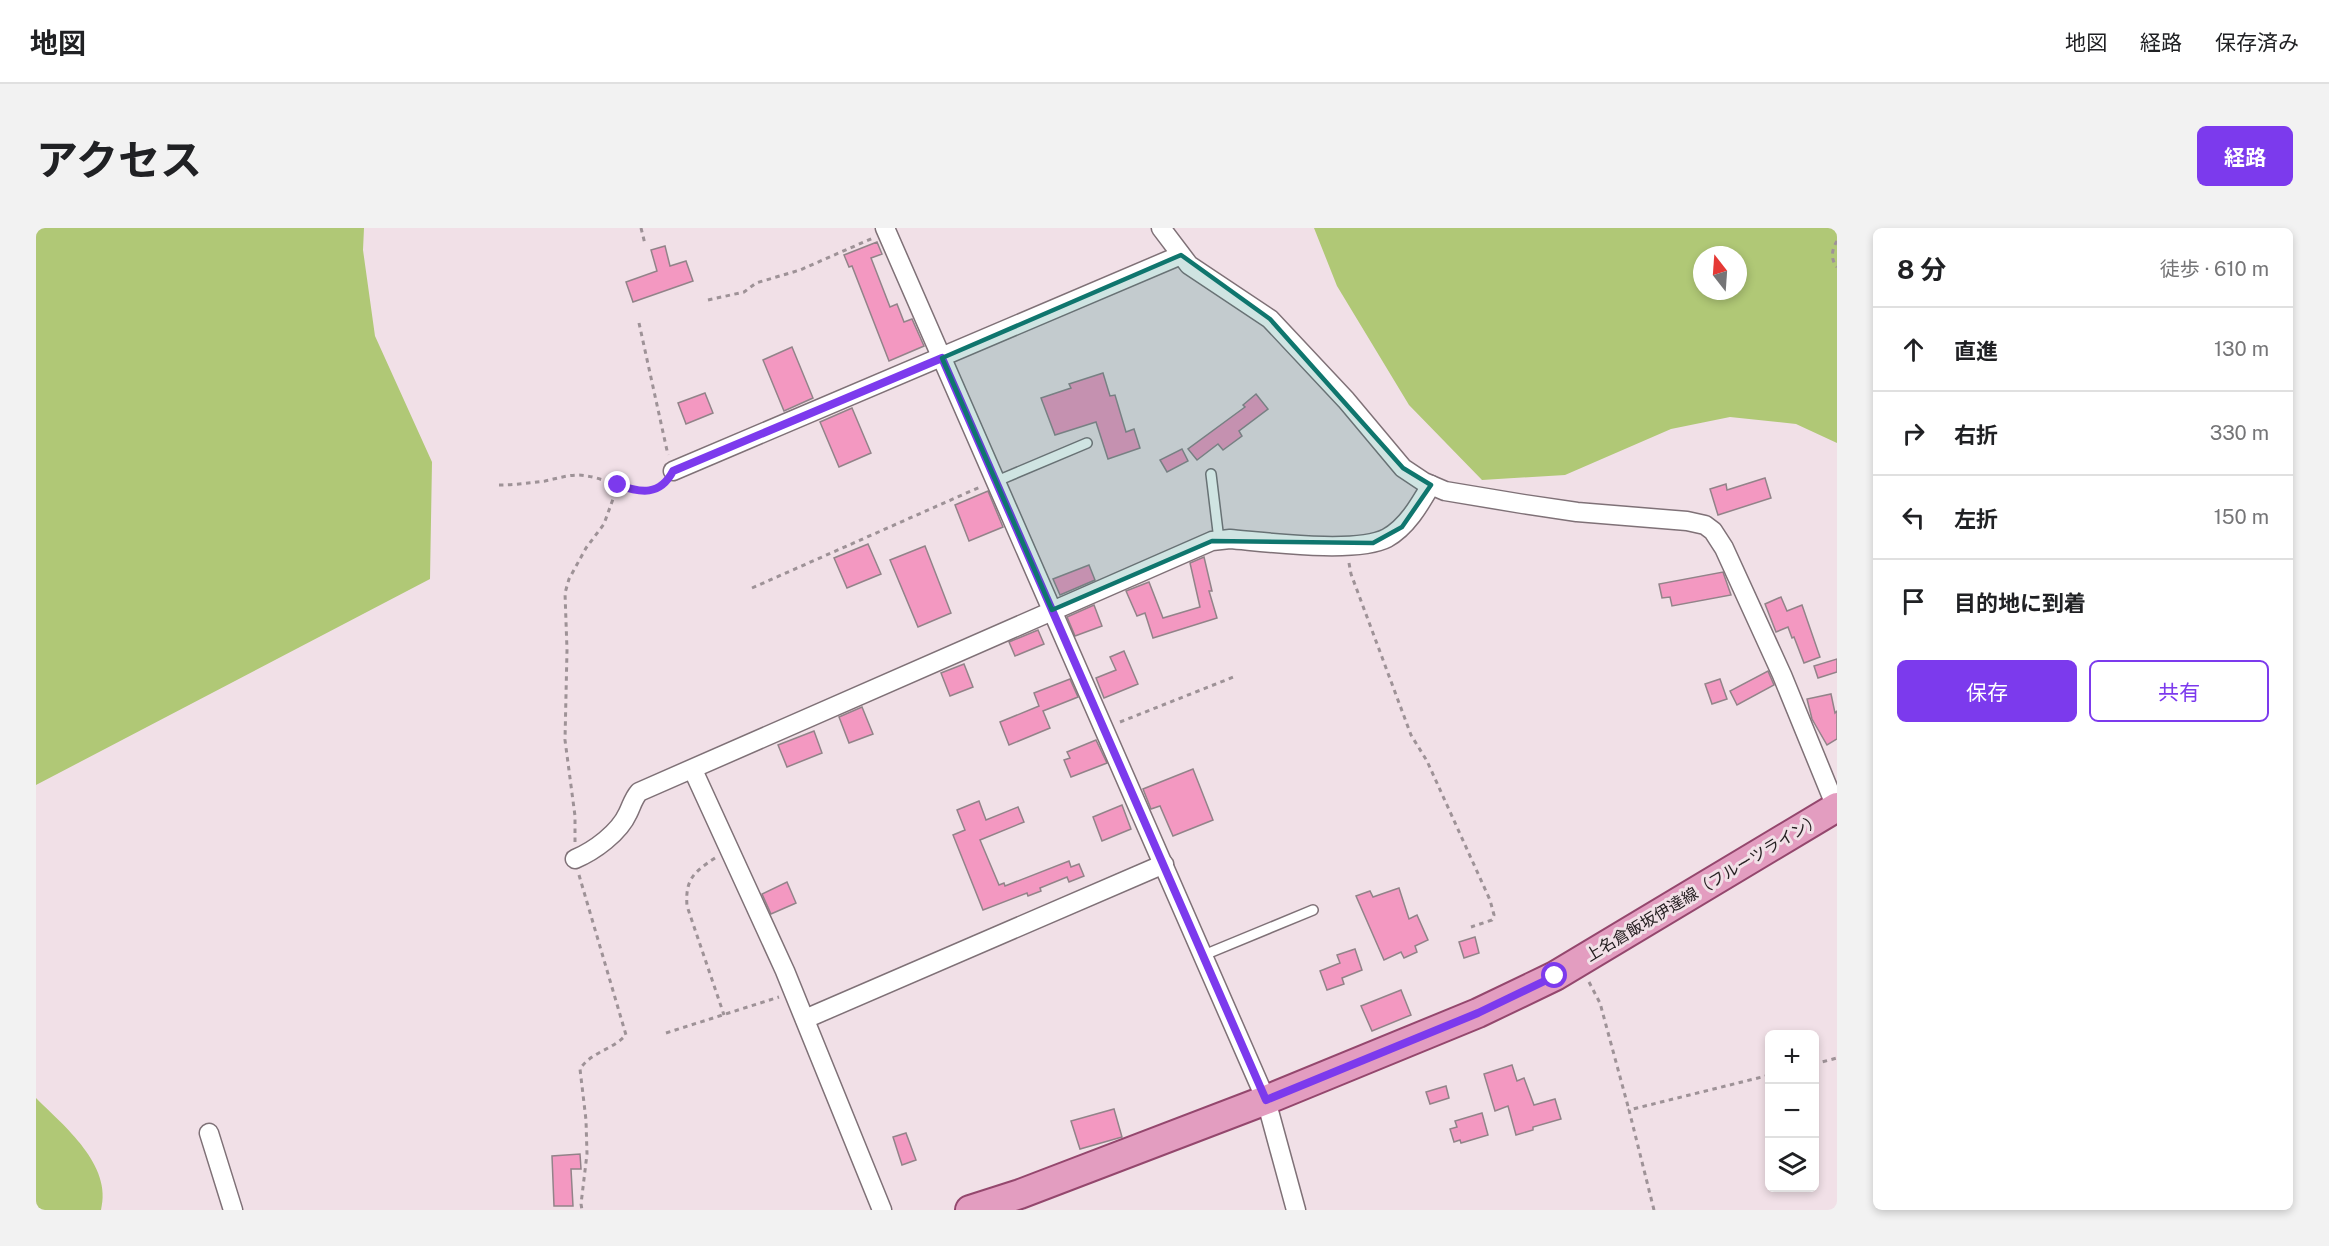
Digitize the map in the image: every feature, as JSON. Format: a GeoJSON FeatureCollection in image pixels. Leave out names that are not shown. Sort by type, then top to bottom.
{"type":"FeatureCollection","features":[{"type":"Feature","properties":{"kind":"main road","name":"上名倉飯坂伊達線（フルーツライン）"},"geometry":{"type":"LineString","coordinates":[[970,1210],[1020,1194],[1266,1100],[1478,1013],[1555,976],[1836,807]]}},
{"type":"Feature","properties":{"kind":"street"},"geometry":{"type":"LineString","coordinates":[[1161,228],[1189,265],[1270,319],[1346,400],[1403,468],[1431,485],[1445,491],[1566,511],[1687,521],[1705,525],[1713,531],[1724,548],[1782,675],[1836,807]]}},
{"type":"Feature","properties":{"kind":"street"},"geometry":{"type":"LineString","coordinates":[[886,230],[1266,1100],[1296,1210]]}},
{"type":"Feature","properties":{"kind":"street"},"geometry":{"type":"LineString","coordinates":[[673,471],[1180,255]]}},
{"type":"Feature","properties":{"kind":"street"},"geometry":{"type":"LineString","coordinates":[[575,860],[587,854],[615,831],[628,814],[633,799],[639,792],[1053,610],[1212,541],[1230,539],[1346,546],[1373,543],[1388,537],[1402,527],[1431,485]]}},
{"type":"Feature","properties":{"kind":"street"},"geometry":{"type":"LineString","coordinates":[[693,770],[805,1018],[882,1210]]}},
{"type":"Feature","properties":{"kind":"street"},"geometry":{"type":"LineString","coordinates":[[805,1018],[1164,864]]}},
{"type":"Feature","properties":{"kind":"street"},"geometry":{"type":"LineString","coordinates":[[209,1133],[233,1210]]}},
{"type":"Feature","properties":{"kind":"lane"},"geometry":{"type":"LineString","coordinates":[[997,481],[1087,443]]}},
{"type":"Feature","properties":{"kind":"lane"},"geometry":{"type":"LineString","coordinates":[[1211,474],[1219,540]]}},
{"type":"Feature","properties":{"kind":"lane"},"geometry":{"type":"LineString","coordinates":[[1204,955],[1313,910]]}},
{"type":"Feature","properties":{"kind":"path"},"geometry":{"type":"LineString","coordinates":[[641,228],[645,244]]}},
{"type":"Feature","properties":{"kind":"path"},"geometry":{"type":"LineString","coordinates":[[708,300],[744,292],[756,283],[800,270],[886,230]]}},
{"type":"Feature","properties":{"kind":"path"},"geometry":{"type":"LineString","coordinates":[[1837,241],[1833,247],[1832,258],[1837,267]]}},
{"type":"Feature","properties":{"kind":"path"},"geometry":{"type":"LineString","coordinates":[[498,485],[522,484],[577,475],[594,477],[639,491],[661,487],[668,481],[673,471],[663,437],[639,323]]}},
{"type":"Feature","properties":{"kind":"path"},"geometry":{"type":"LineString","coordinates":[[752,588],[997,481]]}},
{"type":"Feature","properties":{"kind":"path"},"geometry":{"type":"LineString","coordinates":[[1346,546],[1351,574],[1411,735],[1427,761],[1490,900],[1494,915],[1492,920],[1471,927]]}},
{"type":"Feature","properties":{"kind":"path"},"geometry":{"type":"LineString","coordinates":[[1104,729],[1236,676]]}},
{"type":"Feature","properties":{"kind":"path"},"geometry":{"type":"LineString","coordinates":[[724,1015],[687,906],[686,895],[688,885],[698,869],[729,849]]}},
{"type":"Feature","properties":{"kind":"path"},"geometry":{"type":"LineString","coordinates":[[1578,962],[1600,1003],[1653,1210]]}},
{"type":"Feature","properties":{"kind":"path"},"geometry":{"type":"LineString","coordinates":[[666,1033],[794,993]]}},
{"type":"Feature","properties":{"kind":"path"},"geometry":{"type":"LineString","coordinates":[[1819,1063],[1837,1058]]}},
{"type":"Feature","properties":{"kind":"path"},"geometry":{"type":"LineString","coordinates":[[1629,1110],[1765,1076]]}},
{"type":"Feature","properties":{"kind":"highlighted area"},"geometry":{"type":"Polygon","coordinates":[[[1181,255],[1270,319],[1403,468],[1431,485],[1402,527],[1373,543],[1212,541],[1052,610],[942,358],[1181,255]]]}},
{"type":"Feature","properties":{"kind":"green space"},"geometry":{"type":"Polygon","coordinates":[[[36,228],[364,228],[363,250],[375,336],[432,462],[430,579],[36,785],[36,228]]]}},
{"type":"Feature","properties":{"kind":"green space"},"geometry":{"type":"Polygon","coordinates":[[[1314,228],[1837,228],[1837,443],[1796,424],[1730,417],[1671,429],[1565,475],[1482,480],[1409,405],[1337,286],[1314,228]]]}},
{"type":"Feature","properties":{"kind":"green space"},"geometry":{"type":"Polygon","coordinates":[[[36,1098],[72,1134],[93,1162],[100,1177],[103,1193],[101,1210],[36,1210],[36,1098]]]}},
{"type":"Feature","properties":{"kind":"building"},"geometry":{"type":"Polygon","coordinates":[[[877,242],[882,254],[871,258],[890,307],[897,304],[904,322],[912,319],[924,346],[889,361],[852,266],[849,267],[844,255],[877,242]]]}},
{"type":"Feature","properties":{"kind":"building"},"geometry":{"type":"Polygon","coordinates":[[[665,246],[670,266],[686,261],[693,281],[633,302],[626,282],[657,271],[651,250],[665,246]]]}},
{"type":"Feature","properties":{"kind":"building"},"geometry":{"type":"Polygon","coordinates":[[[792,347],[813,398],[784,411],[763,360],[792,347]]]}},
{"type":"Feature","properties":{"kind":"building"},"geometry":{"type":"Polygon","coordinates":[[[1103,373],[1110,396],[1115,395],[1126,432],[1134,429],[1140,448],[1108,459],[1096,422],[1055,435],[1041,398],[1071,388],[1069,384],[1103,373]]]}},
{"type":"Feature","properties":{"kind":"building"},"geometry":{"type":"Polygon","coordinates":[[[705,393],[713,413],[686,424],[678,403],[705,393]]]}},
{"type":"Feature","properties":{"kind":"building"},"geometry":{"type":"Polygon","coordinates":[[[1256,394],[1268,409],[1239,431],[1242,436],[1223,450],[1218,444],[1197,460],[1188,449],[1245,407],[1243,405],[1256,394]]]}},
{"type":"Feature","properties":{"kind":"building"},"geometry":{"type":"Polygon","coordinates":[[[852,408],[871,453],[839,467],[820,422],[852,408]]]}},
{"type":"Feature","properties":{"kind":"building"},"geometry":{"type":"Polygon","coordinates":[[[1182,449],[1188,461],[1167,472],[1160,460],[1182,449]]]}},
{"type":"Feature","properties":{"kind":"building"},"geometry":{"type":"Polygon","coordinates":[[[1765,478],[1771,498],[1718,515],[1710,489],[1726,484],[1727,490],[1765,478]]]}},
{"type":"Feature","properties":{"kind":"building"},"geometry":{"type":"Polygon","coordinates":[[[988,491],[1003,527],[969,541],[955,505],[988,491]]]}},
{"type":"Feature","properties":{"kind":"building"},"geometry":{"type":"Polygon","coordinates":[[[868,544],[881,574],[847,588],[834,558],[868,544]]]}},
{"type":"Feature","properties":{"kind":"building"},"geometry":{"type":"Polygon","coordinates":[[[925,546],[951,613],[918,627],[890,560],[925,546]]]}},
{"type":"Feature","properties":{"kind":"building"},"geometry":{"type":"Polygon","coordinates":[[[1204,557],[1212,591],[1209,591],[1217,618],[1153,638],[1145,613],[1137,616],[1126,591],[1149,582],[1163,618],[1200,607],[1190,563],[1204,557]]]}},
{"type":"Feature","properties":{"kind":"building"},"geometry":{"type":"Polygon","coordinates":[[[1089,565],[1095,580],[1060,595],[1053,579],[1089,565]]]}},
{"type":"Feature","properties":{"kind":"building"},"geometry":{"type":"Polygon","coordinates":[[[1723,572],[1731,595],[1672,606],[1670,597],[1662,598],[1659,584],[1723,572]]]}},
{"type":"Feature","properties":{"kind":"building"},"geometry":{"type":"Polygon","coordinates":[[[1781,597],[1787,611],[1802,605],[1820,657],[1804,663],[1788,627],[1776,632],[1765,604],[1781,597]]]}},
{"type":"Feature","properties":{"kind":"building"},"geometry":{"type":"Polygon","coordinates":[[[1094,605],[1102,626],[1075,636],[1067,617],[1094,605]]]}},
{"type":"Feature","properties":{"kind":"building"},"geometry":{"type":"Polygon","coordinates":[[[1038,630],[1044,644],[1015,656],[1009,642],[1038,630]]]}},
{"type":"Feature","properties":{"kind":"building"},"geometry":{"type":"Polygon","coordinates":[[[1124,651],[1138,684],[1104,698],[1096,678],[1116,670],[1110,657],[1124,651]]]}},
{"type":"Feature","properties":{"kind":"building"},"geometry":{"type":"Polygon","coordinates":[[[1837,659],[1837,672],[1818,678],[1814,666],[1837,659]]]}},
{"type":"Feature","properties":{"kind":"building"},"geometry":{"type":"Polygon","coordinates":[[[964,664],[973,687],[950,696],[941,673],[964,664]]]}},
{"type":"Feature","properties":{"kind":"building"},"geometry":{"type":"Polygon","coordinates":[[[1768,671],[1774,685],[1737,705],[1730,691],[1768,671]]]}},
{"type":"Feature","properties":{"kind":"building"},"geometry":{"type":"Polygon","coordinates":[[[1070,679],[1078,697],[1043,711],[1050,728],[1009,745],[1000,722],[1039,706],[1034,693],[1070,679]]]}},
{"type":"Feature","properties":{"kind":"building"},"geometry":{"type":"Polygon","coordinates":[[[1720,679],[1727,699],[1712,704],[1705,684],[1720,679]]]}},
{"type":"Feature","properties":{"kind":"building"},"geometry":{"type":"Polygon","coordinates":[[[1831,694],[1835,713],[1837,711],[1837,739],[1827,745],[1812,719],[1807,699],[1831,694]]]}},
{"type":"Feature","properties":{"kind":"building"},"geometry":{"type":"Polygon","coordinates":[[[862,707],[873,734],[849,743],[839,717],[862,707]]]}},
{"type":"Feature","properties":{"kind":"building"},"geometry":{"type":"Polygon","coordinates":[[[814,731],[822,753],[787,767],[778,745],[814,731]]]}},
{"type":"Feature","properties":{"kind":"building"},"geometry":{"type":"Polygon","coordinates":[[[1096,740],[1107,763],[1071,777],[1064,760],[1070,758],[1067,752],[1096,740]]]}},
{"type":"Feature","properties":{"kind":"building"},"geometry":{"type":"Polygon","coordinates":[[[1193,769],[1213,820],[1173,836],[1160,806],[1151,809],[1143,789],[1193,769]]]}},
{"type":"Feature","properties":{"kind":"building"},"geometry":{"type":"Polygon","coordinates":[[[979,801],[986,820],[1018,807],[1024,822],[980,840],[999,885],[1004,883],[1005,886],[1069,861],[1071,867],[1079,864],[1084,876],[1069,882],[1067,877],[1040,888],[1041,891],[1028,896],[1027,893],[983,910],[953,835],[965,830],[957,810],[979,801]]]}},
{"type":"Feature","properties":{"kind":"building"},"geometry":{"type":"Polygon","coordinates":[[[1122,805],[1131,829],[1102,841],[1093,817],[1122,805]]]}},
{"type":"Feature","properties":{"kind":"building"},"geometry":{"type":"Polygon","coordinates":[[[787,882],[796,903],[771,914],[762,894],[787,882]]]}},
{"type":"Feature","properties":{"kind":"building"},"geometry":{"type":"Polygon","coordinates":[[[1399,888],[1409,919],[1417,915],[1428,940],[1415,946],[1417,952],[1404,958],[1401,952],[1384,960],[1356,896],[1370,891],[1373,897],[1399,888]]]}},
{"type":"Feature","properties":{"kind":"building"},"geometry":{"type":"Polygon","coordinates":[[[1475,937],[1479,953],[1464,958],[1459,942],[1475,937]]]}},
{"type":"Feature","properties":{"kind":"building"},"geometry":{"type":"Polygon","coordinates":[[[1355,949],[1362,970],[1342,978],[1344,984],[1327,990],[1320,971],[1340,963],[1337,955],[1355,949]]]}},
{"type":"Feature","properties":{"kind":"building"},"geometry":{"type":"Polygon","coordinates":[[[1401,990],[1411,1015],[1372,1031],[1361,1006],[1401,990]]]}},
{"type":"Feature","properties":{"kind":"building"},"geometry":{"type":"Polygon","coordinates":[[[1512,1065],[1517,1081],[1524,1078],[1534,1105],[1555,1099],[1561,1119],[1533,1127],[1533,1130],[1516,1135],[1508,1106],[1495,1111],[1484,1074],[1512,1065]]]}},
{"type":"Feature","properties":{"kind":"building"},"geometry":{"type":"Polygon","coordinates":[[[1446,1086],[1449,1098],[1430,1104],[1426,1092],[1446,1086]]]}},
{"type":"Feature","properties":{"kind":"building"},"geometry":{"type":"Polygon","coordinates":[[[1114,1109],[1122,1137],[1080,1149],[1071,1121],[1114,1109]]]}},
{"type":"Feature","properties":{"kind":"building"},"geometry":{"type":"Polygon","coordinates":[[[1482,1113],[1488,1135],[1461,1143],[1460,1140],[1454,1142],[1450,1129],[1457,1127],[1455,1121],[1482,1113]]]}},
{"type":"Feature","properties":{"kind":"building"},"geometry":{"type":"Polygon","coordinates":[[[906,1133],[916,1160],[902,1165],[893,1137],[906,1133]]]}},
{"type":"Feature","properties":{"kind":"building"},"geometry":{"type":"Polygon","coordinates":[[[580,1154],[581,1169],[571,1169],[573,1206],[554,1206],[552,1156],[580,1154]]]}},
{"type":"Feature","properties":{"kind":"route"},"geometry":{"type":"LineString","coordinates":[[618,485],[639,491],[661,487],[668,481],[673,471],[942,358],[1266,1100],[1478,1013],[1555,976]]}}]}
